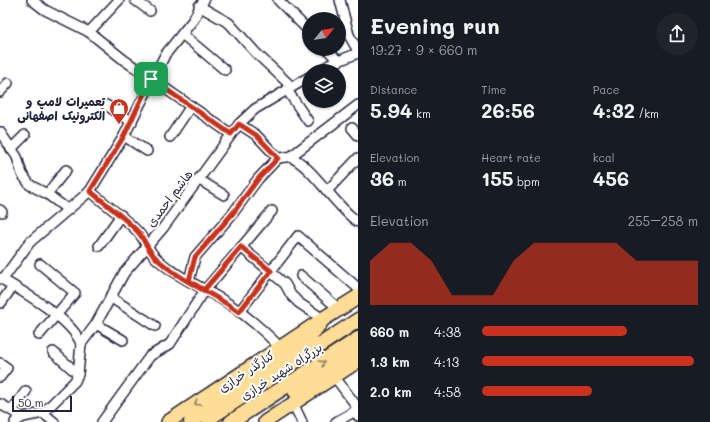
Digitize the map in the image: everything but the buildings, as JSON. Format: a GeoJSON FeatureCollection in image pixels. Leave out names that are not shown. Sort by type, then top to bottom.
{"type":"FeatureCollection","features":[{"type":"Feature","properties":{"kind":"highway"},"geometry":{"type":"LineString","coordinates":[[191,422],[224,397],[307,340],[323,319],[358,297]]}},
{"type":"Feature","properties":{"kind":"highway","name":"بزرگراه شهید خرازی"},"geometry":{"type":"LineString","coordinates":[[204,422],[358,320]]}},
{"type":"Feature","properties":{"kind":"highway","name":"بزرگراه شهید خرازی"},"geometry":{"type":"LineString","coordinates":[[231,422],[358,340]]}},
{"type":"Feature","properties":{"kind":"highway"},"geometry":{"type":"LineString","coordinates":[[241,422],[358,353]]}},
{"type":"Feature","properties":{"kind":"main road","name":"کنارگذر خرازی"},"geometry":{"type":"LineString","coordinates":[[168,422],[323,319]]}},
{"type":"Feature","properties":{"kind":"main road"},"geometry":{"type":"LineString","coordinates":[[265,422],[358,361]]}},
{"type":"Feature","properties":{"kind":"street"},"geometry":{"type":"LineString","coordinates":[[32,0],[45,10],[88,32],[151,79],[231,134]]}},
{"type":"Feature","properties":{"kind":"street"},"geometry":{"type":"LineString","coordinates":[[88,32],[119,0]]}},
{"type":"Feature","properties":{"kind":"street"},"geometry":{"type":"LineString","coordinates":[[135,0],[150,11]]}},
{"type":"Feature","properties":{"kind":"street"},"geometry":{"type":"LineString","coordinates":[[278,0],[302,24]]}},
{"type":"Feature","properties":{"kind":"street"},"geometry":{"type":"LineString","coordinates":[[332,64],[358,52],[349,35],[340,0]]}},
{"type":"Feature","properties":{"kind":"street"},"geometry":{"type":"LineString","coordinates":[[0,404],[12,410],[19,420],[43,413],[75,381],[78,374],[81,344],[79,337],[55,315],[1,278],[30,242],[90,191],[132,122],[151,79],[165,55],[193,20],[202,3],[229,22],[256,53],[290,88],[308,120]]}},
{"type":"Feature","properties":{"kind":"street"},"geometry":{"type":"LineString","coordinates":[[182,34],[226,70]]}},
{"type":"Feature","properties":{"kind":"street"},"geometry":{"type":"LineString","coordinates":[[333,56],[338,61]]}},
{"type":"Feature","properties":{"kind":"street","name":"هاشم احمدی"},"geometry":{"type":"LineString","coordinates":[[81,344],[96,324],[124,273],[162,228],[239,124],[255,109],[302,81]]}},
{"type":"Feature","properties":{"kind":"street"},"geometry":{"type":"LineString","coordinates":[[0,92],[8,83]]}},
{"type":"Feature","properties":{"kind":"street"},"geometry":{"type":"LineString","coordinates":[[106,105],[132,122]]}},
{"type":"Feature","properties":{"kind":"street"},"geometry":{"type":"LineString","coordinates":[[189,281],[195,257],[233,213],[258,179],[278,158],[290,157],[358,105]]}},
{"type":"Feature","properties":{"kind":"street"},"geometry":{"type":"LineString","coordinates":[[170,137],[190,106]]}},
{"type":"Feature","properties":{"kind":"street"},"geometry":{"type":"LineString","coordinates":[[239,124],[256,135],[278,158]]}},
{"type":"Feature","properties":{"kind":"street"},"geometry":{"type":"LineString","coordinates":[[0,132],[12,149],[17,158],[22,174],[30,185],[47,194],[67,209]]}},
{"type":"Feature","properties":{"kind":"street"},"geometry":{"type":"LineString","coordinates":[[12,149],[25,135]]}},
{"type":"Feature","properties":{"kind":"street"},"geometry":{"type":"LineString","coordinates":[[124,136],[147,151]]}},
{"type":"Feature","properties":{"kind":"street"},"geometry":{"type":"LineString","coordinates":[[290,157],[304,166],[347,215],[358,222]]}},
{"type":"Feature","properties":{"kind":"street"},"geometry":{"type":"LineString","coordinates":[[327,191],[358,158]]}},
{"type":"Feature","properties":{"kind":"street"},"geometry":{"type":"LineString","coordinates":[[47,194],[66,170]]}},
{"type":"Feature","properties":{"kind":"street"},"geometry":{"type":"LineString","coordinates":[[198,179],[224,195]]}},
{"type":"Feature","properties":{"kind":"street"},"geometry":{"type":"LineString","coordinates":[[90,191],[121,215],[148,244],[156,258],[189,281],[239,312],[260,328],[280,347]]}},
{"type":"Feature","properties":{"kind":"street"},"geometry":{"type":"LineString","coordinates":[[102,422],[150,356],[170,344],[204,290],[272,211]]}},
{"type":"Feature","properties":{"kind":"street"},"geometry":{"type":"LineString","coordinates":[[99,246],[121,215]]}},
{"type":"Feature","properties":{"kind":"street"},"geometry":{"type":"LineString","coordinates":[[239,312],[298,236],[358,288]]}},
{"type":"Feature","properties":{"kind":"street"},"geometry":{"type":"LineString","coordinates":[[241,247],[285,284],[291,295],[299,303],[323,319]]}},
{"type":"Feature","properties":{"kind":"street"},"geometry":{"type":"LineString","coordinates":[[39,335],[75,293],[40,264]]}},
{"type":"Feature","properties":{"kind":"street"},"geometry":{"type":"LineString","coordinates":[[301,276],[339,309]]}},
{"type":"Feature","properties":{"kind":"street"},"geometry":{"type":"LineString","coordinates":[[2,303],[13,286]]}},
{"type":"Feature","properties":{"kind":"street"},"geometry":{"type":"LineString","coordinates":[[110,298],[155,326]]}},
{"type":"Feature","properties":{"kind":"street"},"geometry":{"type":"LineString","coordinates":[[96,324],[123,340]]}},
{"type":"Feature","properties":{"kind":"street"},"geometry":{"type":"LineString","coordinates":[[53,352],[78,374]]}},
{"type":"Feature","properties":{"kind":"street"},"geometry":{"type":"LineString","coordinates":[[0,363],[7,368],[0,377]]}},
{"type":"Feature","properties":{"kind":"street"},"geometry":{"type":"LineString","coordinates":[[334,376],[355,404],[357,413],[336,422]]}},
{"type":"Feature","properties":{"kind":"street"},"geometry":{"type":"LineString","coordinates":[[12,410],[26,391]]}},
{"type":"Feature","properties":{"kind":"street"},"geometry":{"type":"LineString","coordinates":[[293,403],[302,422]]}},
{"type":"Feature","properties":{"kind":"street"},"geometry":{"type":"LineString","coordinates":[[43,413],[54,422]]}},
{"type":"Feature","properties":{"kind":"place","name":"تعمیرات لامپ و الکترونیک اصفهانی"},"geometry":{"type":"Point","coordinates":[119,125]}},
{"type":"Feature","properties":{"kind":"route"},"geometry":{"type":"LineString","coordinates":[[151,79],[124,136],[90,191],[121,215],[148,244],[156,258],[189,281],[239,312],[271,271],[241,247],[204,290],[189,281],[195,257],[233,213],[258,179],[278,158],[256,135],[239,124],[231,134],[151,79]]}}]}
